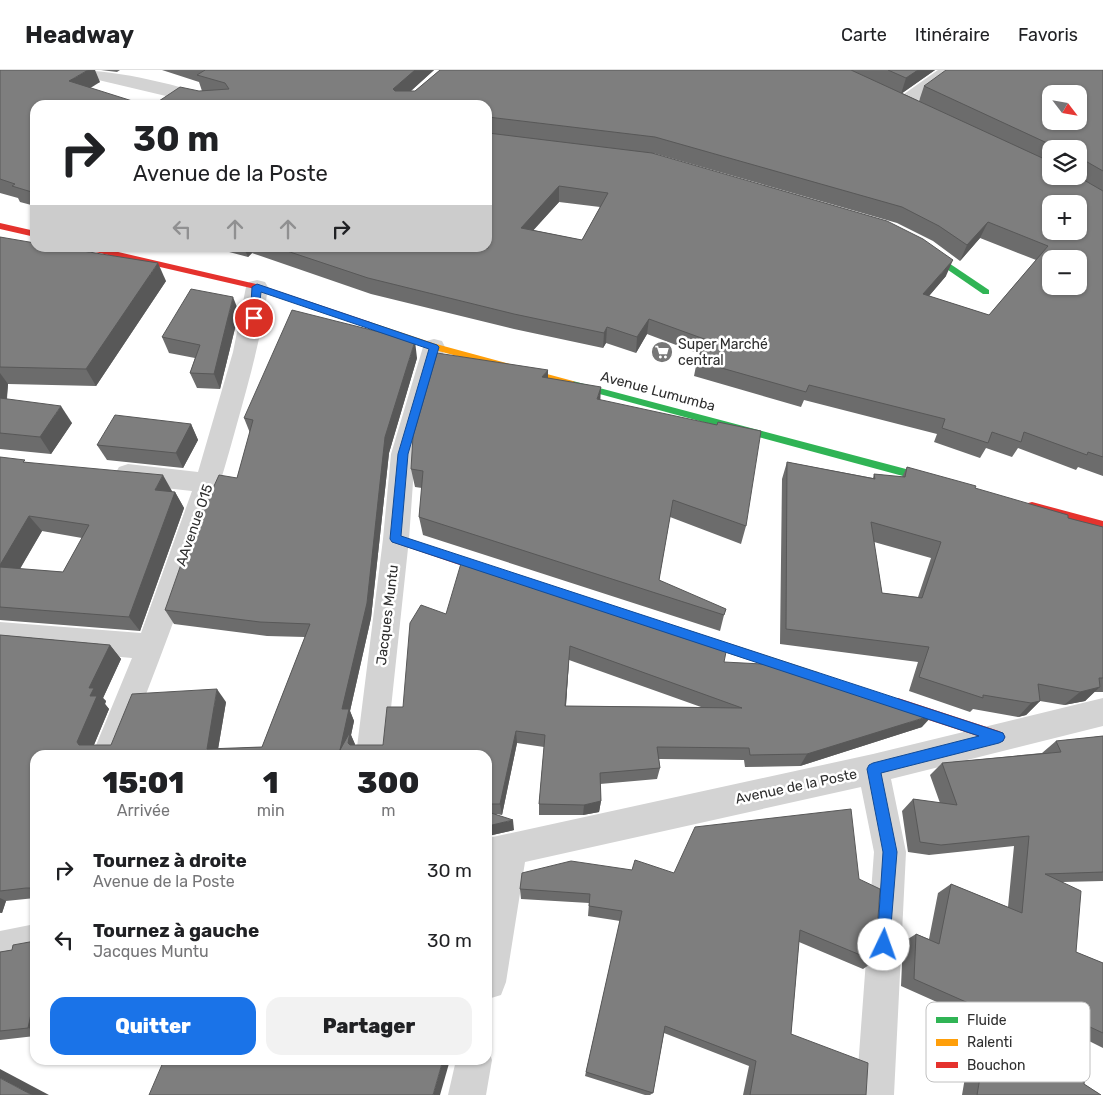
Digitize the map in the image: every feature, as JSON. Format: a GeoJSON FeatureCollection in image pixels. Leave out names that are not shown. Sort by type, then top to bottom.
{"type":"FeatureCollection","features":[{"type":"Feature","properties":{"kind":"main road"},"geometry":{"type":"LineString","coordinates":[[0,226],[30,233]]}},
{"type":"Feature","properties":{"kind":"main road"},"geometry":{"type":"LineString","coordinates":[[910,241],[925,248],[986,292]]}},
{"type":"Feature","properties":{"kind":"main road","name":"Avenue Lumumba"},"geometry":{"type":"LineString","coordinates":[[108,252],[257,287],[434,347],[950,484]]}},
{"type":"Feature","properties":{"kind":"main road"},"geometry":{"type":"LineString","coordinates":[[1017,502],[1103,525]]}},
{"type":"Feature","properties":{"kind":"main road"},"geometry":{"type":"LineString","coordinates":[[396,539],[509,576]]}},
{"type":"Feature","properties":{"kind":"main road"},"geometry":{"type":"LineString","coordinates":[[678,632],[829,681]]}},
{"type":"Feature","properties":{"kind":"main road"},"geometry":{"type":"LineString","coordinates":[[886,700],[999,737]]}},
{"type":"Feature","properties":{"kind":"street"},"geometry":{"type":"LineString","coordinates":[[79,70],[206,100]]}},
{"type":"Feature","properties":{"kind":"street"},"geometry":{"type":"LineString","coordinates":[[903,103],[949,70]]}},
{"type":"Feature","properties":{"kind":"street"},"geometry":{"type":"LineString","coordinates":[[885,95],[920,111]]}},
{"type":"Feature","properties":{"kind":"street","name":"AAvenue O15"},"geometry":{"type":"LineString","coordinates":[[109,750],[152,647],[208,483],[254,318],[257,287]]}},
{"type":"Feature","properties":{"kind":"street","name":"Jacques Muntu"},"geometry":{"type":"LineString","coordinates":[[372,750],[396,539],[403,454],[434,347]]}},
{"type":"Feature","properties":{"kind":"street"},"geometry":{"type":"LineString","coordinates":[[109,472],[208,483]]}},
{"type":"Feature","properties":{"kind":"street"},"geometry":{"type":"LineString","coordinates":[[0,634],[152,647]]}},
{"type":"Feature","properties":{"kind":"street","name":"Avenue de la Poste"},"geometry":{"type":"LineString","coordinates":[[499,851],[873,769],[1103,712]]}},
{"type":"Feature","properties":{"kind":"street"},"geometry":{"type":"LineString","coordinates":[[873,769],[890,852],[875,1095]]}},
{"type":"Feature","properties":{"kind":"street"},"geometry":{"type":"LineString","coordinates":[[492,934],[499,851]]}},
{"type":"Feature","properties":{"kind":"street"},"geometry":{"type":"LineString","coordinates":[[467,1095],[473,1065]]}},
{"type":"Feature","properties":{"kind":"building"},"geometry":{"type":"Polygon","coordinates":[[[0,70],[88,70],[69,81],[129,100],[30,100],[30,191],[12,186],[15,184],[0,179],[0,70]]]}},
{"type":"Feature","properties":{"kind":"building"},"geometry":{"type":"Polygon","coordinates":[[[205,70],[415,70],[393,89],[395,91],[415,91],[440,70],[851,70],[1042,158],[1042,185],[1087,185],[1087,182],[1103,191],[1103,457],[1088,452],[1087,455],[1024,432],[1021,442],[992,432],[988,443],[942,428],[945,419],[809,385],[806,392],[697,361],[707,340],[649,319],[637,337],[607,327],[604,333],[514,314],[368,278],[290,252],[492,252],[492,133],[652,153],[887,221],[923,239],[953,260],[923,294],[989,315],[1042,253],[1042,295],[1087,295],[1087,250],[1045,250],[1048,246],[988,222],[967,245],[939,226],[902,207],[655,137],[492,117],[492,100],[160,100],[180,87],[199,91],[229,89],[225,83],[197,75],[205,70]],[[559,186],[521,228],[582,240],[608,193],[559,186]]]}},
{"type":"Feature","properties":{"kind":"building"},"geometry":{"type":"Polygon","coordinates":[[[888,70],[918,70],[906,78],[888,70]]]}},
{"type":"Feature","properties":{"kind":"building"},"geometry":{"type":"Polygon","coordinates":[[[946,70],[1103,70],[1103,171],[1087,162],[1087,140],[1042,141],[924,86],[946,70]]]}},
{"type":"Feature","properties":{"kind":"building"},"geometry":{"type":"Polygon","coordinates":[[[0,237],[30,242],[30,252],[89,252],[158,263],[86,369],[0,367],[0,237]]]}},
{"type":"Feature","properties":{"kind":"building"},"geometry":{"type":"Polygon","coordinates":[[[191,289],[233,297],[214,374],[190,373],[200,345],[162,337],[191,289]]]}},
{"type":"Feature","properties":{"kind":"building"},"geometry":{"type":"Polygon","coordinates":[[[292,310],[415,341],[385,437],[367,603],[342,709],[349,709],[340,750],[30,750],[30,888],[0,891],[0,635],[110,645],[89,688],[94,688],[90,696],[97,696],[77,742],[79,745],[111,745],[132,694],[217,689],[207,749],[262,747],[310,624],[260,622],[165,610],[205,496],[209,497],[219,475],[237,478],[253,420],[244,418],[292,310]]]}},
{"type":"Feature","properties":{"kind":"building"},"geometry":{"type":"Polygon","coordinates":[[[437,353],[548,370],[542,377],[601,387],[597,399],[717,425],[718,422],[761,431],[746,526],[673,500],[659,580],[726,609],[724,615],[419,517],[423,471],[411,469],[413,436],[437,353]]]}},
{"type":"Feature","properties":{"kind":"building"},"geometry":{"type":"Polygon","coordinates":[[[0,398],[61,406],[40,437],[0,433],[0,398]]]}},
{"type":"Feature","properties":{"kind":"building"},"geometry":{"type":"Polygon","coordinates":[[[115,415],[191,424],[176,453],[97,445],[115,415]]]}},
{"type":"Feature","properties":{"kind":"building"},"geometry":{"type":"Polygon","coordinates":[[[0,457],[25,460],[23,462],[163,475],[155,490],[175,492],[129,617],[0,607],[0,567],[63,572],[89,525],[29,516],[0,565],[0,457]]]}},
{"type":"Feature","properties":{"kind":"building"},"geometry":{"type":"Polygon","coordinates":[[[787,462],[875,479],[874,474],[905,477],[907,467],[976,486],[975,488],[1068,515],[1068,518],[1103,527],[1103,678],[1099,678],[1100,687],[1080,692],[1038,684],[1040,701],[1031,703],[983,695],[983,698],[919,677],[929,647],[786,629],[787,462]],[[871,522],[882,593],[922,598],[941,542],[871,522]]]}},
{"type":"Feature","properties":{"kind":"building"},"geometry":{"type":"Polygon","coordinates":[[[462,560],[727,647],[724,662],[781,665],[933,715],[807,754],[750,755],[749,748],[657,747],[660,768],[600,773],[601,801],[584,805],[539,804],[545,735],[516,731],[500,804],[492,804],[492,750],[340,750],[350,732],[348,743],[350,745],[383,745],[387,707],[403,707],[410,623],[421,605],[446,614],[462,560]],[[570,646],[565,706],[742,708],[570,646]]]}},
{"type":"Feature","properties":{"kind":"building"},"geometry":{"type":"Polygon","coordinates":[[[1103,736],[1103,872],[1045,874],[1081,891],[1076,952],[1103,963],[1103,1033],[1090,1027],[1090,1002],[966,1002],[914,979],[916,934],[939,944],[951,884],[1022,913],[1029,836],[941,845],[920,842],[913,799],[957,805],[942,763],[1061,752],[1056,741],[1103,736]]]}},
{"type":"Feature","properties":{"kind":"building"},"geometry":{"type":"Polygon","coordinates":[[[851,809],[859,879],[880,889],[875,961],[800,930],[791,1034],[868,1063],[866,1095],[750,1095],[756,1061],[665,1026],[653,1093],[586,1072],[622,911],[589,906],[590,894],[520,889],[522,873],[571,861],[632,870],[635,860],[674,873],[695,827],[851,809]]]}},
{"type":"Feature","properties":{"kind":"building"},"geometry":{"type":"Polygon","coordinates":[[[492,813],[513,820],[492,825],[492,813]]]}},
{"type":"Feature","properties":{"kind":"building"},"geometry":{"type":"Polygon","coordinates":[[[30,942],[30,1018],[28,1028],[0,1031],[0,952],[12,950],[13,945],[30,942]]]}},
{"type":"Feature","properties":{"kind":"building"},"geometry":{"type":"Polygon","coordinates":[[[162,1065],[442,1065],[433,1095],[149,1095],[162,1065]]]}},
{"type":"Feature","properties":{"kind":"building"},"geometry":{"type":"Polygon","coordinates":[[[0,1078],[32,1095],[0,1095],[0,1078]]]}},
{"type":"Feature","properties":{"kind":"building"},"geometry":{"type":"Polygon","coordinates":[[[979,1082],[1084,1082],[1084,1084],[1101,1095],[977,1095],[979,1082]]]}},
{"type":"Feature","properties":{"kind":"traffic: fast"},"geometry":{"type":"LineString","coordinates":[[919,246],[986,292]]}},
{"type":"Feature","properties":{"kind":"traffic: fast"},"geometry":{"type":"LineString","coordinates":[[573,384],[940,482]]}},
{"type":"Feature","properties":{"kind":"traffic: slow"},"geometry":{"type":"LineString","coordinates":[[367,324],[434,347],[573,384]]}},
{"type":"Feature","properties":{"kind":"traffic: slow"},"geometry":{"type":"LineString","coordinates":[[691,636],[814,676]]}},
{"type":"Feature","properties":{"kind":"traffic: jam"},"geometry":{"type":"LineString","coordinates":[[0,226],[30,233]]}},
{"type":"Feature","properties":{"kind":"traffic: jam"},"geometry":{"type":"LineString","coordinates":[[108,252],[257,287],[367,324]]}},
{"type":"Feature","properties":{"kind":"traffic: jam"},"geometry":{"type":"LineString","coordinates":[[1032,506],[1103,525]]}},
{"type":"Feature","properties":{"kind":"traffic: jam"},"geometry":{"type":"LineString","coordinates":[[396,539],[498,573]]}},
{"type":"Feature","properties":{"kind":"traffic: jam"},"geometry":{"type":"LineString","coordinates":[[898,704],[999,737]]}},
{"type":"Feature","properties":{"kind":"place","name":"Super Marché central"},"geometry":{"type":"Point","coordinates":[662,352]}},
{"type":"Feature","properties":{"kind":"route"},"geometry":{"type":"LineString","coordinates":[[254,318],[257,287],[434,347],[403,454],[396,539],[999,737],[873,769],[890,852],[884,945]]}}]}
